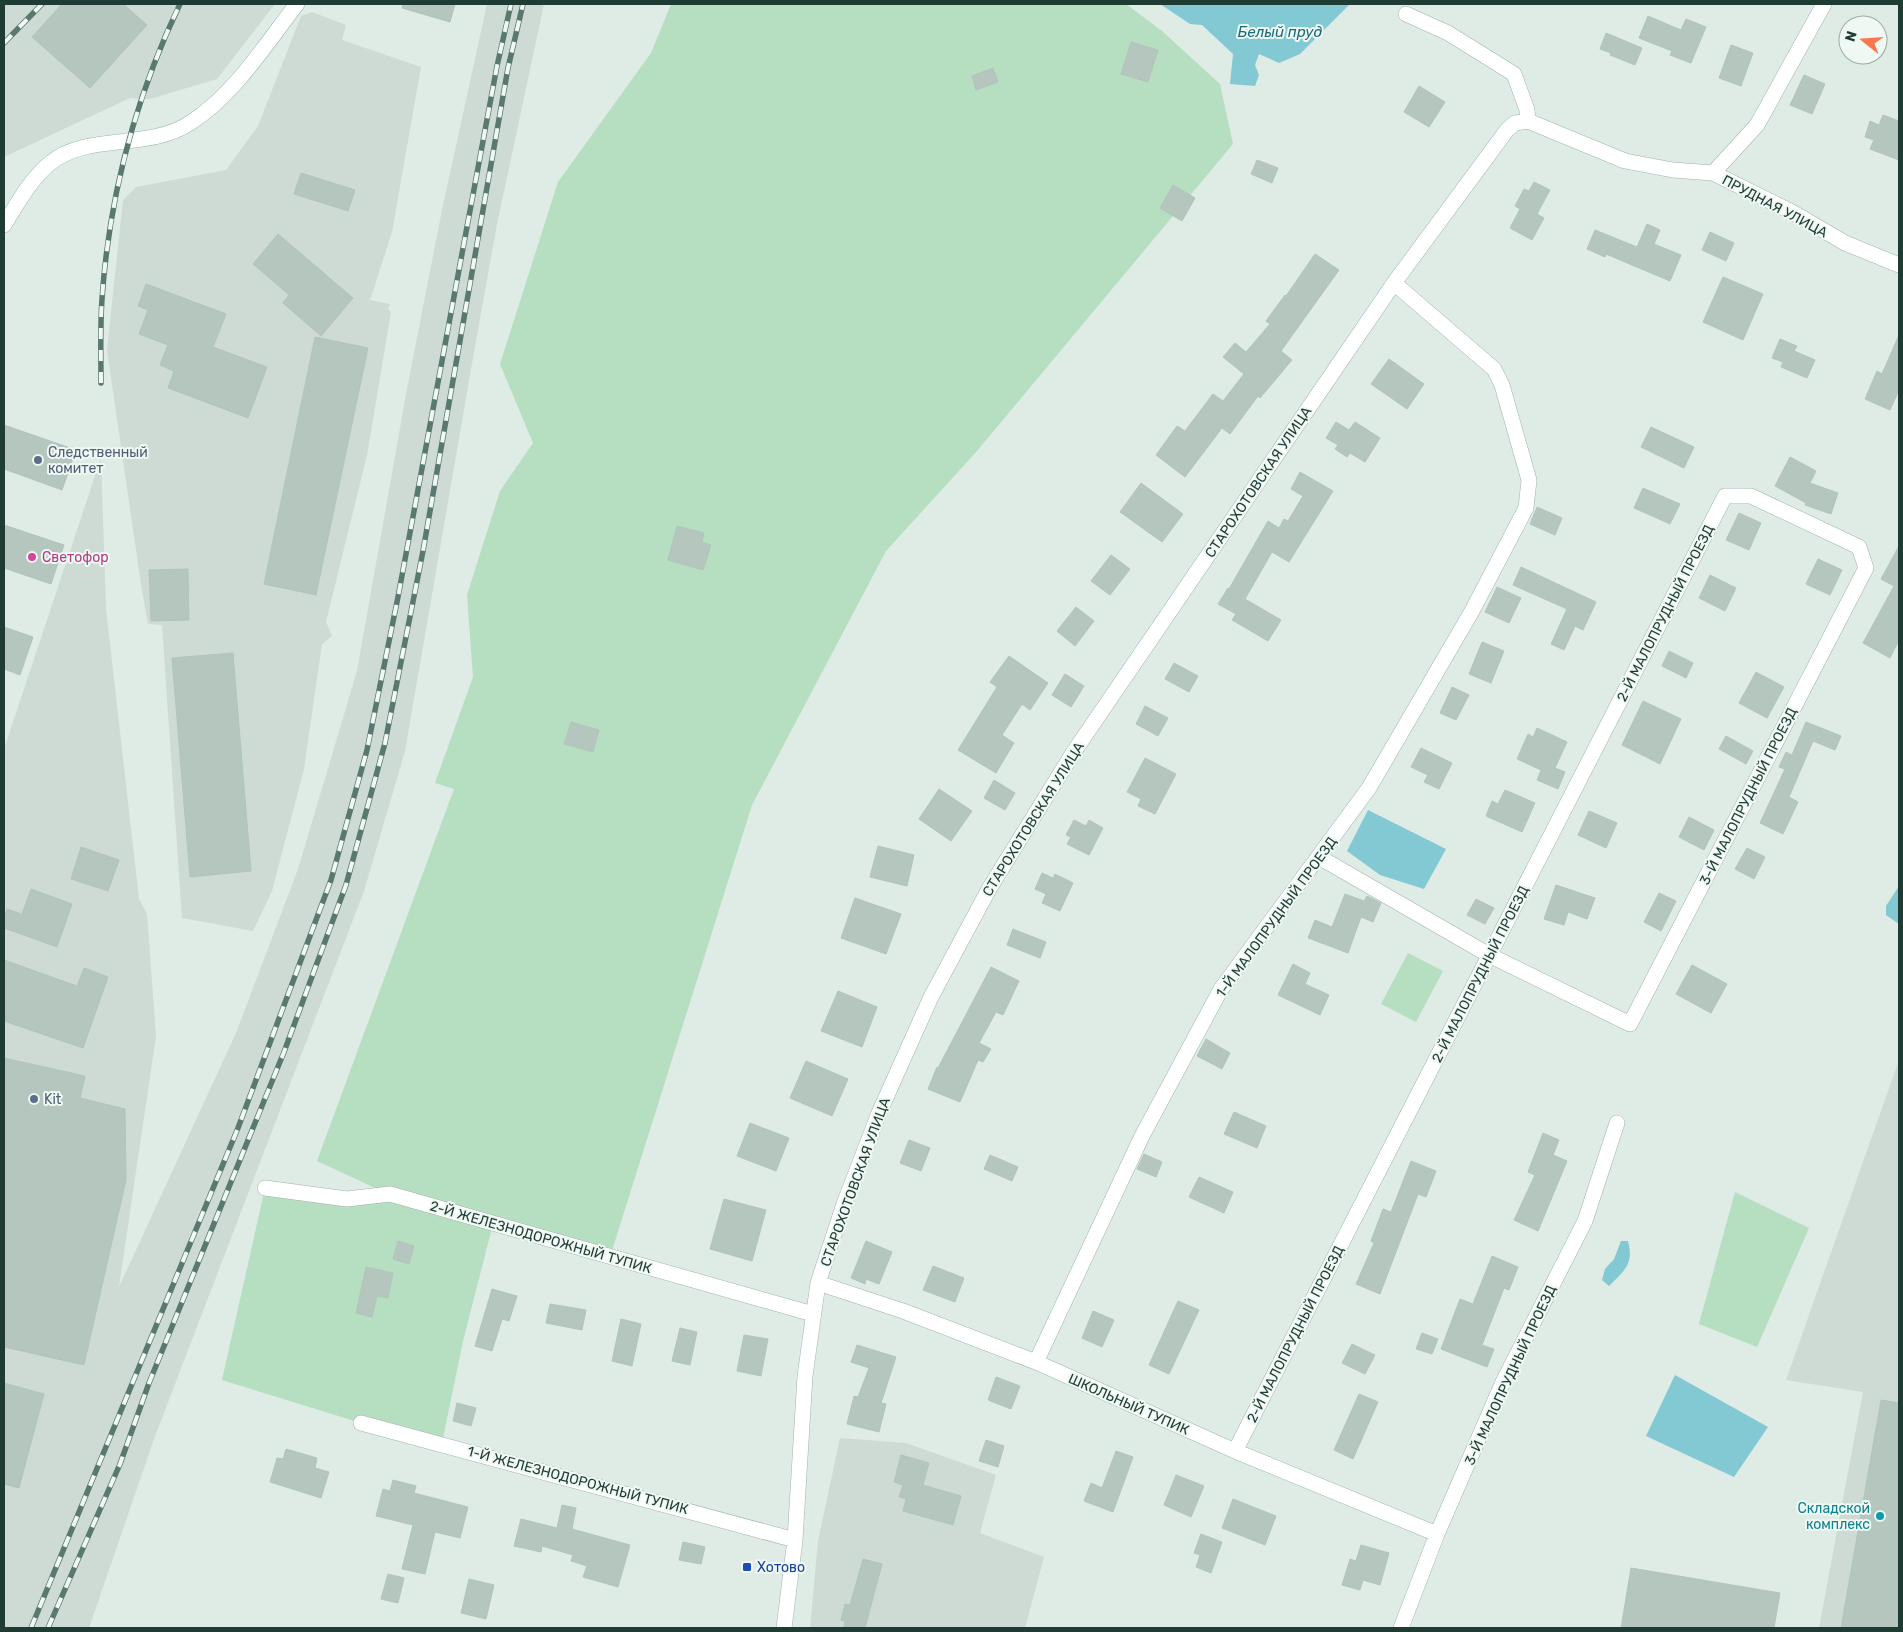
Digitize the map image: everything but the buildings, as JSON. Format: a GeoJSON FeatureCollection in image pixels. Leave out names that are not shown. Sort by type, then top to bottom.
{"type":"FeatureCollection","features":[{"type":"Feature","properties":{"kind":"street"},"geometry":{"type":"LineString","coordinates":[[4,225],[36,178],[49,164],[66,154],[104,143],[153,138],[190,123],[227,92],[297,4]]}},
{"type":"Feature","properties":{"kind":"street"},"geometry":{"type":"LineString","coordinates":[[1713,173],[1757,125],[1824,4]]}},
{"type":"Feature","properties":{"kind":"street"},"geometry":{"type":"LineString","coordinates":[[1406,14],[1448,33],[1514,74],[1527,110],[1528,121]]}},
{"type":"Feature","properties":{"kind":"street","name":"ПРУДНАЯ УЛИЦА"},"geometry":{"type":"LineString","coordinates":[[1528,121],[1625,161],[1673,170],[1713,173],[1792,212],[1845,243],[1899,265]]}},
{"type":"Feature","properties":{"kind":"street","name":"СТАРОХОТОВСКАЯ УЛИЦА"},"geometry":{"type":"LineString","coordinates":[[784,1628],[795,1540],[805,1376],[818,1283],[844,1204],[879,1113],[931,997],[989,890],[1073,753],[1394,283],[1507,130],[1515,123],[1528,121]]}},
{"type":"Feature","properties":{"kind":"street","name":"1-Й МАЛОПРУДНЫЙ ПРОЕЗД"},"geometry":{"type":"LineString","coordinates":[[1036,1362],[1142,1136],[1221,990],[1369,788],[1472,611],[1526,508],[1529,480],[1502,385],[1494,368],[1394,283]]}},
{"type":"Feature","properties":{"kind":"street","name":"2-Й МАЛОПРУДНЫЙ ПРОЕЗД"},"geometry":{"type":"LineString","coordinates":[[1235,1451],[1725,496],[1751,496],[1858,547],[1866,568]]}},
{"type":"Feature","properties":{"kind":"street","name":"3-Й МАЛОПРУДНЫЙ ПРОЕЗД"},"geometry":{"type":"LineString","coordinates":[[1489,955],[1630,1024],[1866,568]]}},
{"type":"Feature","properties":{"kind":"street"},"geometry":{"type":"LineString","coordinates":[[1319,857],[1489,955]]}},
{"type":"Feature","properties":{"kind":"street","name":"3-Й МАЛОПРУДНЫЙ ПРОЕЗД"},"geometry":{"type":"LineString","coordinates":[[1401,1628],[1436,1534],[1504,1382],[1585,1222],[1617,1122]]}},
{"type":"Feature","properties":{"kind":"street","name":"2-Й ЖЕЛЕЗНОДОРОЖНЫЙ ТУПИК"},"geometry":{"type":"LineString","coordinates":[[266,1188],[347,1199],[390,1194],[813,1314]]}},
{"type":"Feature","properties":{"kind":"street","name":"ШКОЛЬНЫЙ ТУПИК"},"geometry":{"type":"LineString","coordinates":[[818,1283],[903,1311],[1036,1362],[1235,1451],[1436,1534]]}},
{"type":"Feature","properties":{"kind":"street","name":"1-Й ЖЕЛЕЗНОДОРОЖНЫЙ ТУПИК"},"geometry":{"type":"LineString","coordinates":[[361,1422],[795,1540]]}},
{"type":"Feature","properties":{"kind":"shaded area"},"geometry":{"type":"Polygon","coordinates":[[[4,4],[275,4],[217,79],[150,99],[130,98],[4,157],[4,4]]]}},
{"type":"Feature","properties":{"kind":"shaded area"},"geometry":{"type":"Polygon","coordinates":[[[487,4],[544,4],[497,224],[405,751],[364,891],[154,1439],[89,1628],[4,1628],[4,749],[101,458],[106,609],[139,899],[147,914],[156,1036],[119,1287],[236,1033],[298,869],[357,671],[406,394],[442,210],[487,4]]]}},
{"type":"Feature","properties":{"kind":"shaded area"},"geometry":{"type":"Polygon","coordinates":[[[312,12],[346,25],[342,40],[421,67],[392,232],[370,300],[390,304],[388,309],[391,312],[367,455],[326,622],[332,636],[322,644],[304,769],[272,891],[253,931],[182,918],[162,625],[148,624],[107,350],[123,200],[136,187],[226,170],[258,126],[301,16],[312,12]]]}},
{"type":"Feature","properties":{"kind":"shaded area"},"geometry":{"type":"Polygon","coordinates":[[[1899,1060],[1899,1628],[1819,1628],[1863,1392],[1786,1380],[1899,1060]]]}},
{"type":"Feature","properties":{"kind":"shaded area"},"geometry":{"type":"Polygon","coordinates":[[[840,1438],[906,1443],[996,1475],[980,1533],[1044,1557],[1025,1628],[810,1628],[818,1541],[840,1438]]]}},
{"type":"Feature","properties":{"kind":"green space"},"geometry":{"type":"Polygon","coordinates":[[[671,4],[1126,4],[1162,31],[1220,84],[1233,144],[977,451],[886,551],[752,805],[610,1257],[493,1224],[463,1341],[442,1443],[361,1423],[222,1380],[265,1188],[388,1194],[317,1161],[454,789],[435,783],[473,677],[467,595],[500,491],[533,443],[500,364],[558,182],[651,53],[671,4]]]}},
{"type":"Feature","properties":{"kind":"green space"},"geometry":{"type":"Polygon","coordinates":[[[1408,953],[1443,971],[1416,1022],[1381,1004],[1408,953]]]}},
{"type":"Feature","properties":{"kind":"green space"},"geometry":{"type":"Polygon","coordinates":[[[1735,1192],[1809,1228],[1757,1347],[1699,1324],[1735,1192]]]}},
{"type":"Feature","properties":{"kind":"water","name":"Белый пруд"},"geometry":{"type":"Polygon","coordinates":[[[1160,4],[1350,4],[1300,54],[1279,63],[1259,54],[1255,65],[1259,75],[1255,86],[1230,84],[1233,54],[1202,25],[1190,24],[1160,4]]]}},
{"type":"Feature","properties":{"kind":"water"},"geometry":{"type":"Polygon","coordinates":[[[1368,810],[1446,849],[1424,889],[1380,875],[1347,851],[1368,810]]]}},
{"type":"Feature","properties":{"kind":"water"},"geometry":{"type":"Polygon","coordinates":[[[1899,886],[1899,924],[1886,915],[1886,906],[1899,886]]]}},
{"type":"Feature","properties":{"kind":"water"},"geometry":{"type":"Polygon","coordinates":[[[1621,1241],[1628,1241],[1630,1249],[1629,1261],[1624,1271],[1609,1286],[1602,1280],[1605,1269],[1614,1259],[1621,1241]]]}},
{"type":"Feature","properties":{"kind":"water"},"geometry":{"type":"Polygon","coordinates":[[[1675,1375],[1768,1427],[1734,1477],[1646,1436],[1675,1375]]]}},
{"type":"Feature","properties":{"kind":"railway"},"geometry":{"type":"LineString","coordinates":[[4,43],[42,4]]}},
{"type":"Feature","properties":{"kind":"railway"},"geometry":{"type":"LineString","coordinates":[[101,383],[102,299],[111,223],[118,185],[127,148],[150,75],[180,4]]}},
{"type":"Feature","properties":{"kind":"railway"},"geometry":{"type":"LineString","coordinates":[[31,1628],[238,1128],[331,880],[367,750],[398,597],[497,66],[511,4]]}},
{"type":"Feature","properties":{"kind":"railway"},"geometry":{"type":"LineString","coordinates":[[48,1628],[120,1464],[149,1383],[284,1052],[346,885],[385,743],[423,551],[508,68],[523,4]]}},
{"type":"Feature","properties":{"kind":"place","name":"Следственный комитет"},"geometry":{"type":"Point","coordinates":[38,460]}},
{"type":"Feature","properties":{"kind":"place","name":"Светофор"},"geometry":{"type":"Point","coordinates":[32,557]}},
{"type":"Feature","properties":{"kind":"place","name":"Kit"},"geometry":{"type":"Point","coordinates":[34,1099]}},
{"type":"Feature","properties":{"kind":"place","name":"Складской комплекс"},"geometry":{"type":"Point","coordinates":[1880,1516]}},
{"type":"Feature","properties":{"kind":"place","name":"Хотово"},"geometry":{"type":"Point","coordinates":[747,1567]}}]}
